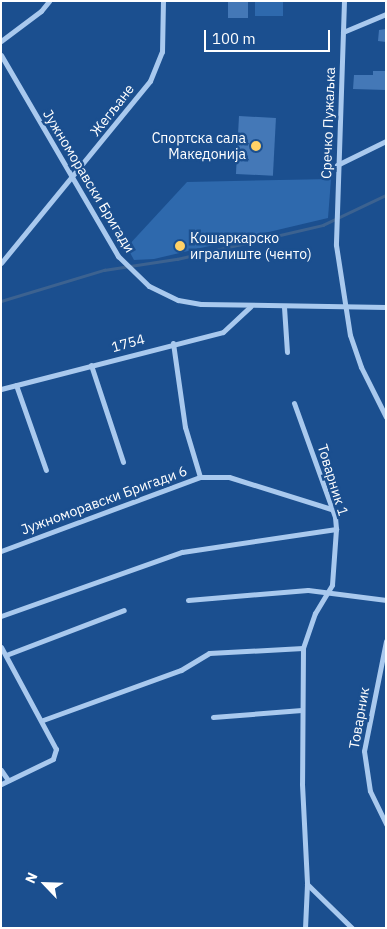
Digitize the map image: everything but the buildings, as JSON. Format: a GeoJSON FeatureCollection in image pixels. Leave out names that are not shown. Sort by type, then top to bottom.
{"type":"FeatureCollection","features":[{"type":"Feature","properties":{"kind":"street"},"geometry":{"type":"LineString","coordinates":[[1,41],[41,11],[50,1]]}},
{"type":"Feature","properties":{"kind":"street","name":"Жегљане"},"geometry":{"type":"LineString","coordinates":[[1,263],[73,177],[153,76],[162,52],[163,1]]}},
{"type":"Feature","properties":{"kind":"street","name":"Сречко Пужаљка"},"geometry":{"type":"LineString","coordinates":[[344,1],[336,245],[344,307],[361,367],[386,416]]}},
{"type":"Feature","properties":{"kind":"street"},"geometry":{"type":"LineString","coordinates":[[343,32],[386,14]]}},
{"type":"Feature","properties":{"kind":"street","name":"Јужноморавски Бригади"},"geometry":{"type":"LineString","coordinates":[[1,55],[118,256],[149,286],[178,300],[251,306],[386,307]]}},
{"type":"Feature","properties":{"kind":"street"},"geometry":{"type":"LineString","coordinates":[[338,165],[386,141]]}},
{"type":"Feature","properties":{"kind":"street","name":"1754"},"geometry":{"type":"LineString","coordinates":[[1,389],[174,343],[223,332],[251,306]]}},
{"type":"Feature","properties":{"kind":"street"},"geometry":{"type":"LineString","coordinates":[[284,307],[287,352]]}},
{"type":"Feature","properties":{"kind":"street"},"geometry":{"type":"LineString","coordinates":[[174,343],[185,427],[200,477]]}},
{"type":"Feature","properties":{"kind":"street"},"geometry":{"type":"LineString","coordinates":[[91,365],[123,462]]}},
{"type":"Feature","properties":{"kind":"street"},"geometry":{"type":"LineString","coordinates":[[16,385],[46,470]]}},
{"type":"Feature","properties":{"kind":"street","name":"Товарник 1"},"geometry":{"type":"LineString","coordinates":[[294,403],[331,509],[336,529],[329,591],[315,613],[303,648],[302,710],[307,884],[305,928]]}},
{"type":"Feature","properties":{"kind":"street","name":"Јужноморавски Бригади 6"},"geometry":{"type":"LineString","coordinates":[[1,551],[200,477],[230,477],[331,509]]}},
{"type":"Feature","properties":{"kind":"street"},"geometry":{"type":"LineString","coordinates":[[1,616],[182,552],[336,529]]}},
{"type":"Feature","properties":{"kind":"street"},"geometry":{"type":"LineString","coordinates":[[188,600],[329,591],[386,600]]}},
{"type":"Feature","properties":{"kind":"street"},"geometry":{"type":"LineString","coordinates":[[6,655],[124,610]]}},
{"type":"Feature","properties":{"kind":"street","name":"Товарник"},"geometry":{"type":"LineString","coordinates":[[386,641],[364,751],[370,791],[386,824]]}},
{"type":"Feature","properties":{"kind":"street"},"geometry":{"type":"LineString","coordinates":[[1,647],[43,720],[56,755],[1,784]]}},
{"type":"Feature","properties":{"kind":"street"},"geometry":{"type":"LineString","coordinates":[[43,720],[181,670],[209,653],[303,648]]}},
{"type":"Feature","properties":{"kind":"street"},"geometry":{"type":"LineString","coordinates":[[213,717],[302,710]]}},
{"type":"Feature","properties":{"kind":"street"},"geometry":{"type":"LineString","coordinates":[[1,770],[8,780]]}},
{"type":"Feature","properties":{"kind":"street"},"geometry":{"type":"LineString","coordinates":[[307,884],[352,928]]}},
{"type":"Feature","properties":{"kind":"shaded area"},"geometry":{"type":"Polygon","coordinates":[[[255,1],[283,1],[283,16],[255,16],[255,1]]]}},
{"type":"Feature","properties":{"kind":"shaded area"},"geometry":{"type":"Polygon","coordinates":[[[331,179],[328,218],[154,259],[134,260],[127,247],[187,182],[331,179]]]}},
{"type":"Feature","properties":{"kind":"waterway"},"geometry":{"type":"LineString","coordinates":[[1,301],[104,270],[177,259],[323,225],[386,195]]}},
{"type":"Feature","properties":{"kind":"place","name":"Спортска сала Македонија"},"geometry":{"type":"Point","coordinates":[256,146]}},
{"type":"Feature","properties":{"kind":"place","name":"Кошаркарско игралиште (ченто)"},"geometry":{"type":"Point","coordinates":[180,246]}}]}
